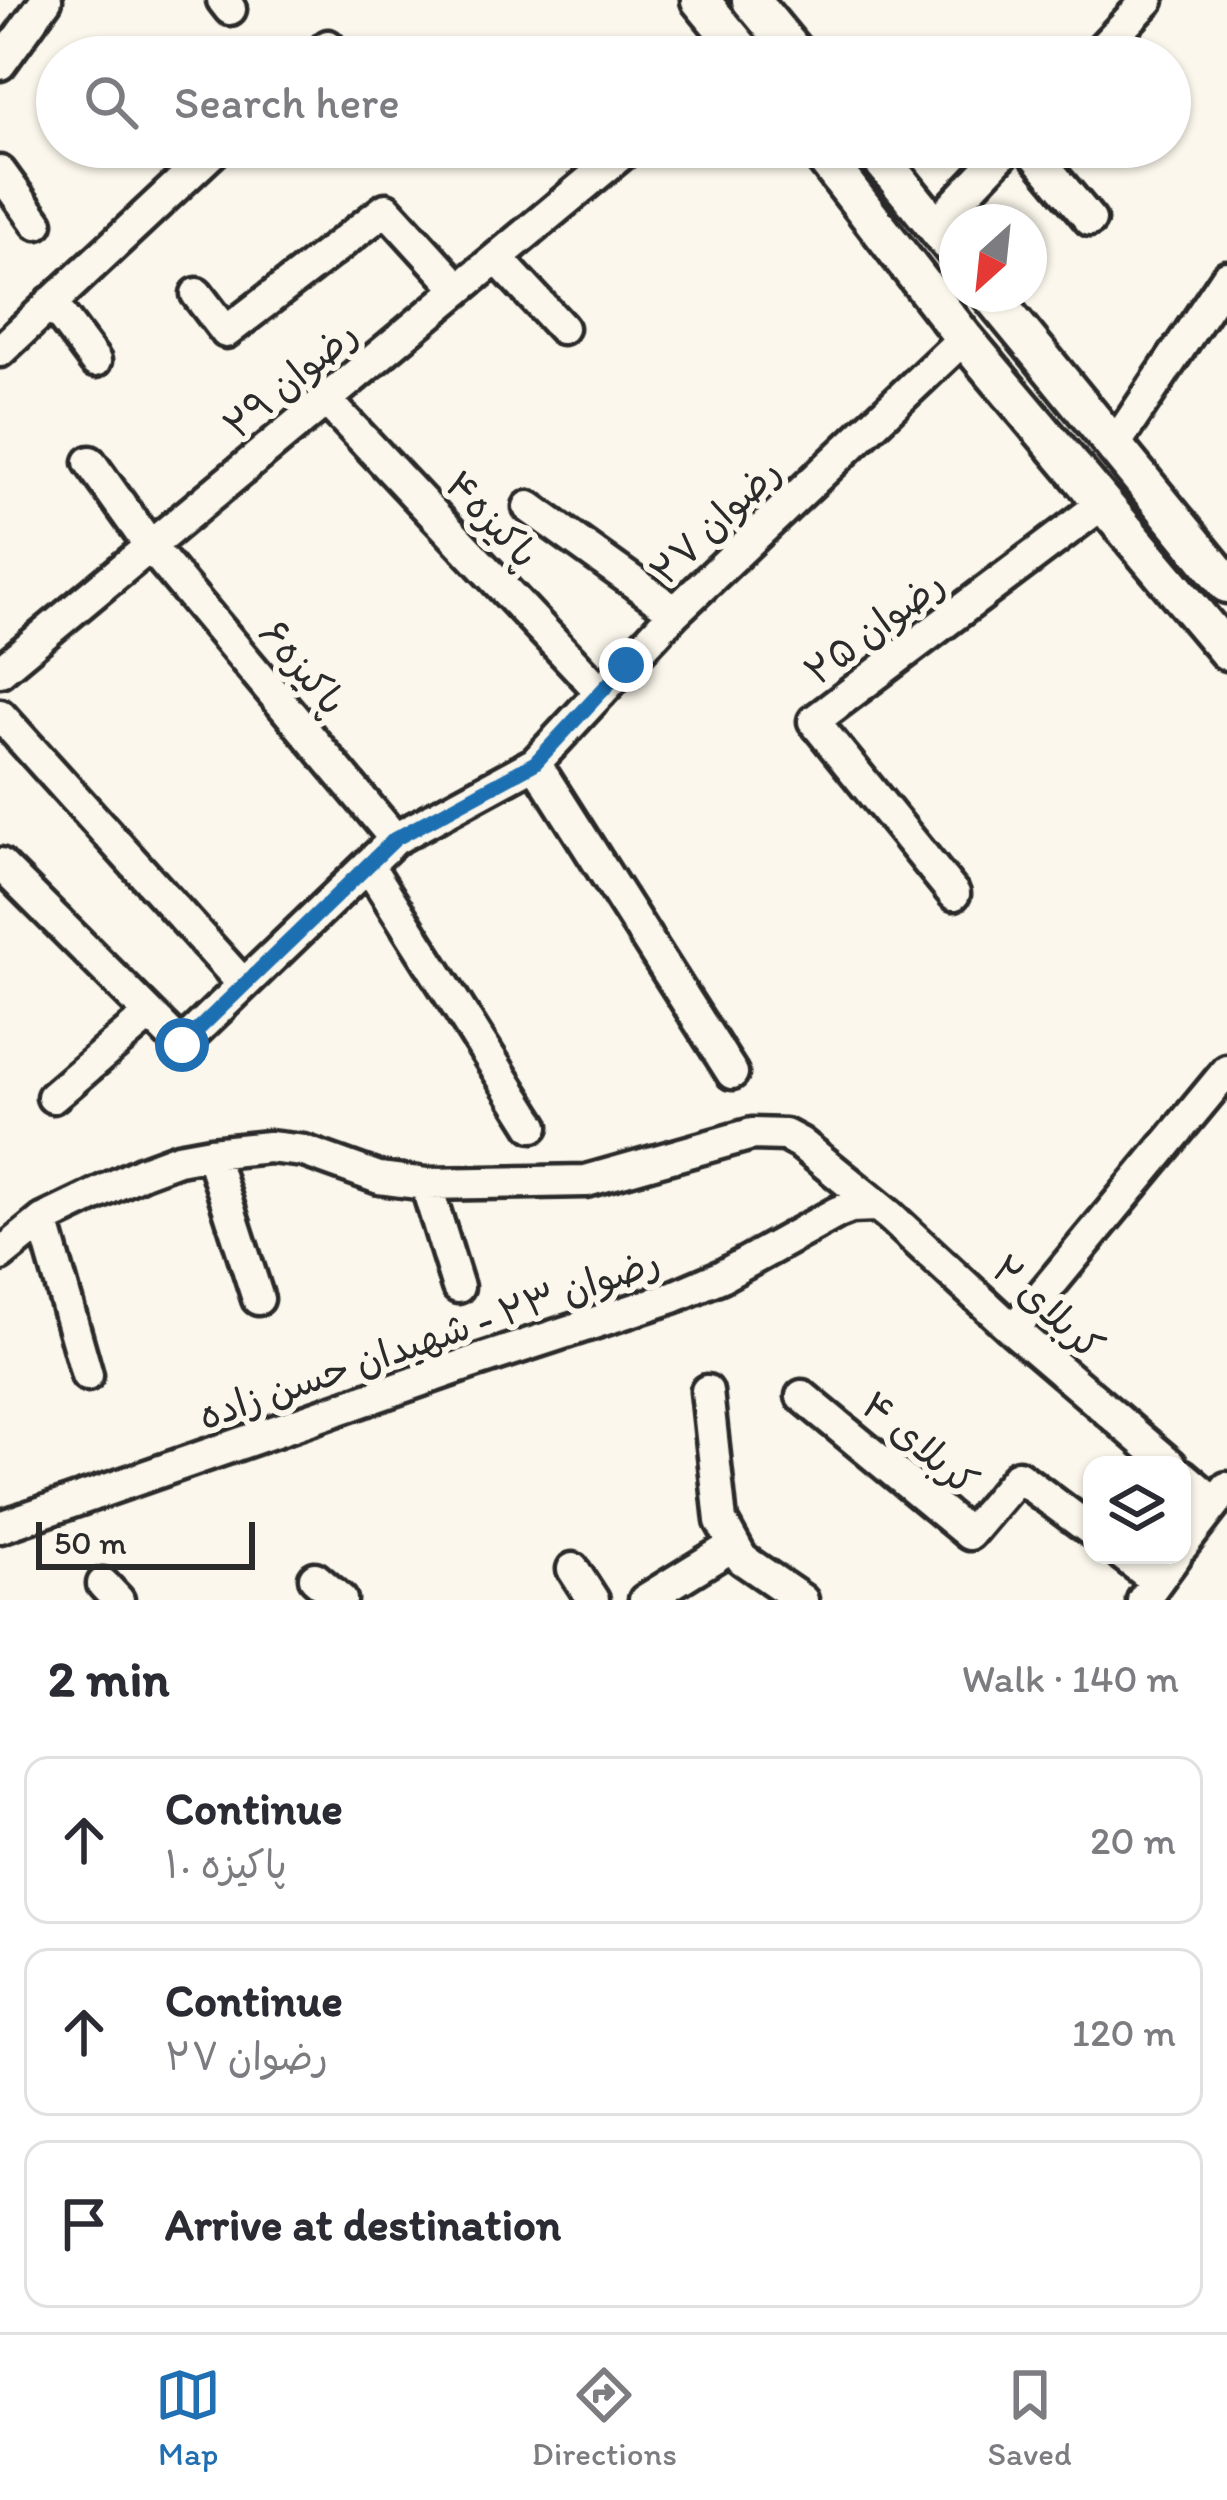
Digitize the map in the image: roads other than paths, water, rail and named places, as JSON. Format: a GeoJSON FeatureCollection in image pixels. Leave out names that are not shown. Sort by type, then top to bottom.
{"type":"FeatureCollection","features":[{"type":"Feature","properties":{"kind":"main road"},"geometry":{"type":"LineString","coordinates":[[700,0],[728,36]]}},
{"type":"Feature","properties":{"kind":"main road"},"geometry":{"type":"LineString","coordinates":[[751,0],[781,36]]}},
{"type":"Feature","properties":{"kind":"main road"},"geometry":{"type":"LineString","coordinates":[[832,168],[964,338],[1227,651]]}},
{"type":"Feature","properties":{"kind":"main road"},"geometry":{"type":"LineString","coordinates":[[888,168],[939,230]]}},
{"type":"Feature","properties":{"kind":"main road"},"geometry":{"type":"LineString","coordinates":[[1006,312],[1227,584]]}},
{"type":"Feature","properties":{"kind":"street"},"geometry":{"type":"LineString","coordinates":[[0,64],[46,0]]}},
{"type":"Feature","properties":{"kind":"street"},"geometry":{"type":"LineString","coordinates":[[1114,36],[1148,0]]}},
{"type":"Feature","properties":{"kind":"street"},"geometry":{"type":"LineString","coordinates":[[0,351],[195,168]]}},
{"type":"Feature","properties":{"kind":"street","name":"رضوان ۲۹"},"geometry":{"type":"LineString","coordinates":[[0,671],[605,168]]}},
{"type":"Feature","properties":{"kind":"street"},"geometry":{"type":"LineString","coordinates":[[970,204],[995,168]]}},
{"type":"Feature","properties":{"kind":"street"},"geometry":{"type":"LineString","coordinates":[[1047,168],[1090,220]]}},
{"type":"Feature","properties":{"kind":"street"},"geometry":{"type":"LineString","coordinates":[[0,172],[37,223]]}},
{"type":"Feature","properties":{"kind":"street"},"geometry":{"type":"LineString","coordinates":[[197,294],[226,332],[386,208],[459,289]]}},
{"type":"Feature","properties":{"kind":"street"},"geometry":{"type":"LineString","coordinates":[[497,258],[562,328]]}},
{"type":"Feature","properties":{"kind":"street"},"geometry":{"type":"LineString","coordinates":[[1114,446],[1227,277]]}},
{"type":"Feature","properties":{"kind":"street"},"geometry":{"type":"LineString","coordinates":[[51,302],[95,361]]}},
{"type":"Feature","properties":{"kind":"street","name":"رضوان ۲۷"},"geometry":{"type":"LineString","coordinates":[[149,1015],[182,1045],[395,839],[535,763],[675,612],[964,338]]}},
{"type":"Feature","properties":{"kind":"street","name":"پاکیزه۴"},"geometry":{"type":"LineString","coordinates":[[326,400],[602,692]]}},
{"type":"Feature","properties":{"kind":"street","name":"پاکیزه۶"},"geometry":{"type":"LineString","coordinates":[[90,461],[150,546],[395,839]]}},
{"type":"Feature","properties":{"kind":"street","name":"رضوان ۲۵"},"geometry":{"type":"LineString","coordinates":[[954,894],[814,722],[1102,504]]}},
{"type":"Feature","properties":{"kind":"street"},"geometry":{"type":"LineString","coordinates":[[530,507],[675,612]]}},
{"type":"Feature","properties":{"kind":"street"},"geometry":{"type":"LineString","coordinates":[[0,715],[243,984]]}},
{"type":"Feature","properties":{"kind":"street"},"geometry":{"type":"LineString","coordinates":[[535,763],[732,1073]]}},
{"type":"Feature","properties":{"kind":"street"},"geometry":{"type":"LineString","coordinates":[[0,864],[149,1015],[53,1097]]}},
{"type":"Feature","properties":{"kind":"street"},"geometry":{"type":"LineString","coordinates":[[368,865],[533,1126]]}},
{"type":"Feature","properties":{"kind":"street"},"geometry":{"type":"LineString","coordinates":[[1013,1330],[1227,1071]]}},
{"type":"Feature","properties":{"kind":"street","name":"کربلای ۲"},"geometry":{"type":"LineString","coordinates":[[0,1255],[43,1220],[178,1159],[268,1147],[304,1150],[379,1178],[426,1184],[586,1181],[752,1134],[785,1135],[890,1216],[1013,1330],[1160,1456]]}},
{"type":"Feature","properties":{"kind":"street"},"geometry":{"type":"LineString","coordinates":[[211,1154],[258,1299]]}},
{"type":"Feature","properties":{"kind":"street"},"geometry":{"type":"LineString","coordinates":[[426,1184],[458,1287]]}},
{"type":"Feature","properties":{"kind":"street","name":"رضوان ۲۳ - شهیدان حسن زاده"},"geometry":{"type":"LineString","coordinates":[[0,1527],[673,1297],[722,1276],[838,1212],[875,1206]]}},
{"type":"Feature","properties":{"kind":"street"},"geometry":{"type":"LineString","coordinates":[[43,1220],[88,1375]]}},
{"type":"Feature","properties":{"kind":"street"},"geometry":{"type":"LineString","coordinates":[[707,1391],[722,1521],[742,1559],[802,1600]]}},
{"type":"Feature","properties":{"kind":"street","name":"کربلای ۴"},"geometry":{"type":"LineString","coordinates":[[802,1396],[969,1534],[1018,1476],[1083,1525]]}},
{"type":"Feature","properties":{"kind":"street"},"geometry":{"type":"LineString","coordinates":[[1191,1480],[1220,1495],[1191,1534]]}},
{"type":"Feature","properties":{"kind":"street"},"geometry":{"type":"LineString","coordinates":[[645,1600],[734,1545]]}},
{"type":"Feature","properties":{"kind":"street"},"geometry":{"type":"LineString","coordinates":[[1130,1564],[1150,1590],[1169,1564]]}},
{"type":"Feature","properties":{"kind":"street"},"geometry":{"type":"LineString","coordinates":[[572,1569],[593,1600]]}},
{"type":"Feature","properties":{"kind":"street"},"geometry":{"type":"LineString","coordinates":[[315,1578],[341,1600]]}}]}
